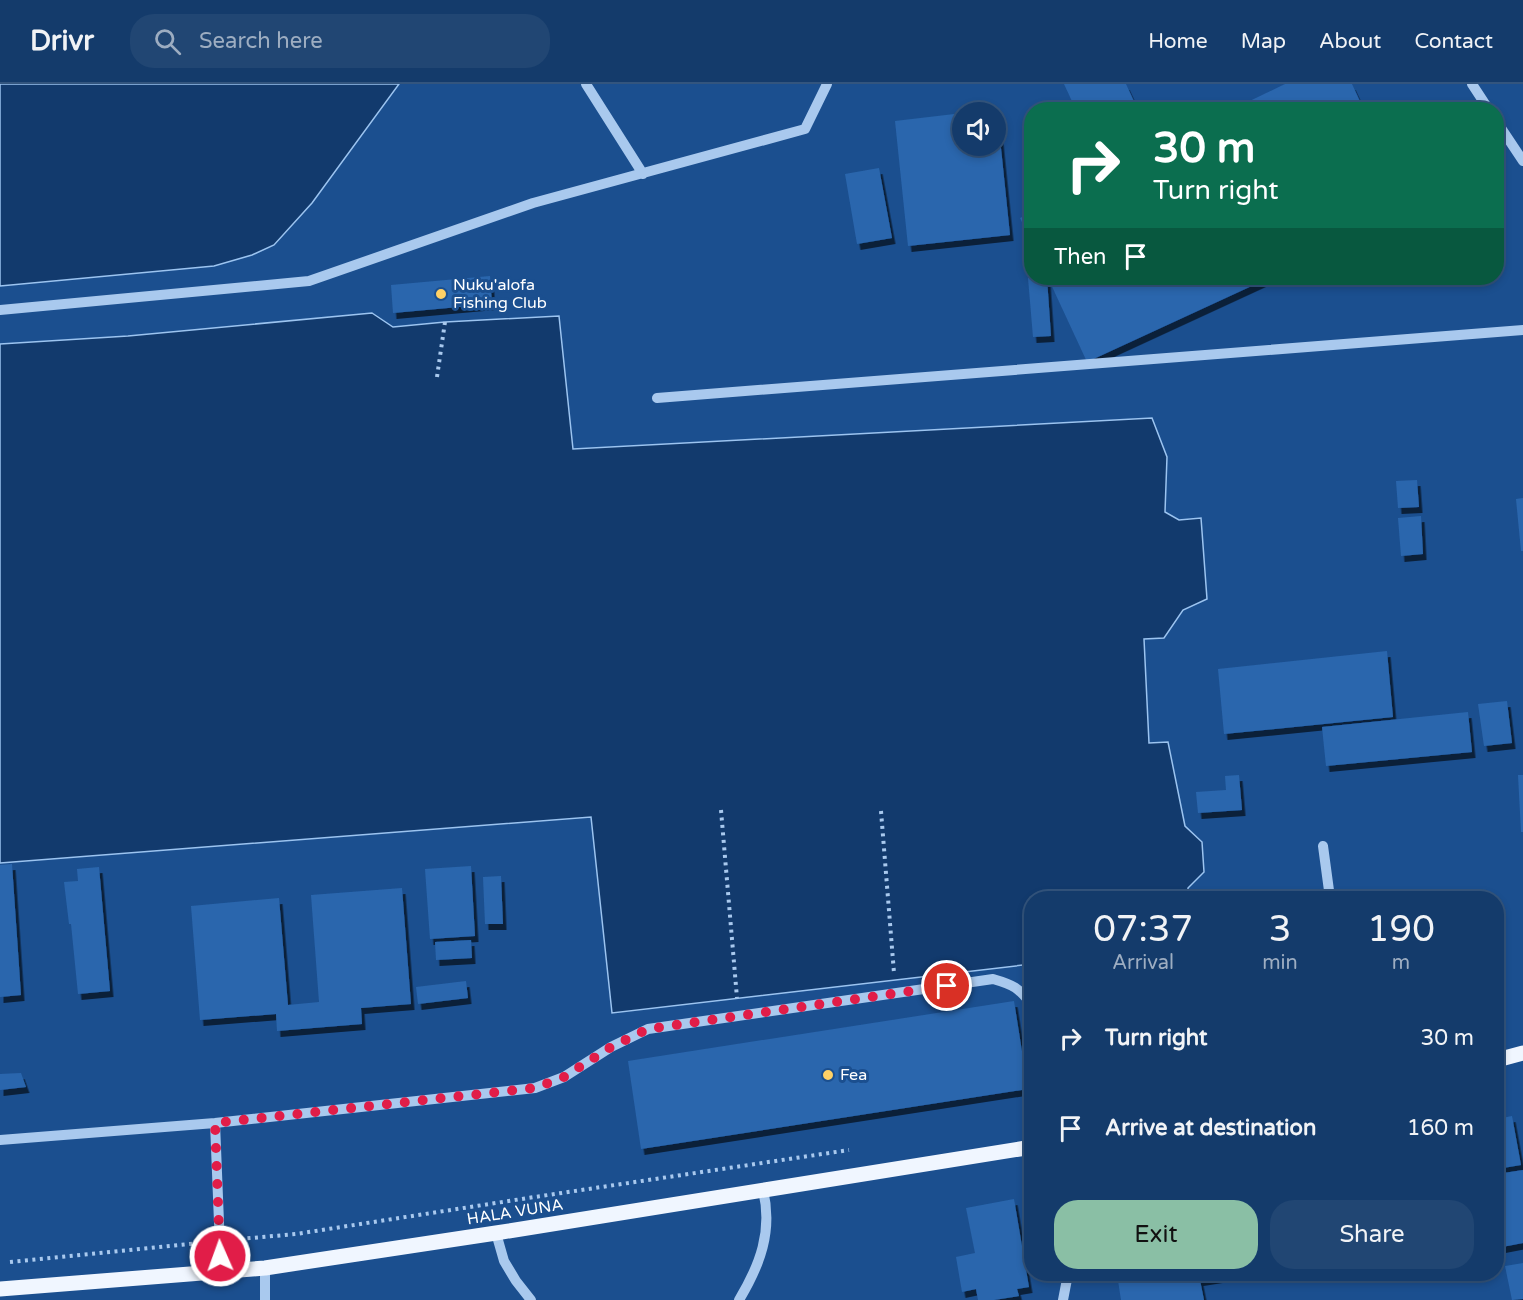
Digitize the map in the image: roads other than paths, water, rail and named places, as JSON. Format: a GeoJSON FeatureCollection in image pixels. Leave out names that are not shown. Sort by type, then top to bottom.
{"type":"FeatureCollection","features":[{"type":"Feature","properties":{"kind":"main road"},"geometry":{"type":"LineString","coordinates":[[1504,1058],[1523,1053]]}},
{"type":"Feature","properties":{"kind":"main road","name":"HALA VUNA"},"geometry":{"type":"LineString","coordinates":[[0,1289],[265,1268],[1024,1149]]}},
{"type":"Feature","properties":{"kind":"street"},"geometry":{"type":"LineString","coordinates":[[586,84],[643,174]]}},
{"type":"Feature","properties":{"kind":"street"},"geometry":{"type":"LineString","coordinates":[[0,310],[309,281],[533,203],[805,129],[827,84]]}},
{"type":"Feature","properties":{"kind":"street"},"geometry":{"type":"LineString","coordinates":[[1472,84],[1484,102]]}},
{"type":"Feature","properties":{"kind":"street"},"geometry":{"type":"LineString","coordinates":[[1504,132],[1523,161]]}},
{"type":"Feature","properties":{"kind":"street"},"geometry":{"type":"LineString","coordinates":[[657,398],[1523,330]]}},
{"type":"Feature","properties":{"kind":"street"},"geometry":{"type":"LineString","coordinates":[[1323,846],[1329,891]]}},
{"type":"Feature","properties":{"kind":"street"},"geometry":{"type":"LineString","coordinates":[[0,1140],[215,1123],[535,1088],[564,1077],[611,1047],[648,1029],[993,979],[1008,983],[1024,994]]}},
{"type":"Feature","properties":{"kind":"street"},"geometry":{"type":"LineString","coordinates":[[215,1123],[221,1272]]}},
{"type":"Feature","properties":{"kind":"street"},"geometry":{"type":"LineString","coordinates":[[739,1300],[758,1262],[766,1235],[766,1203],[763,1190]]}},
{"type":"Feature","properties":{"kind":"street"},"geometry":{"type":"LineString","coordinates":[[496,1233],[504,1261],[531,1300]]}},
{"type":"Feature","properties":{"kind":"street"},"geometry":{"type":"LineString","coordinates":[[265,1268],[266,1300]]}},
{"type":"Feature","properties":{"kind":"street"},"geometry":{"type":"LineString","coordinates":[[1063,1300],[1067,1281]]}},
{"type":"Feature","properties":{"kind":"water"},"geometry":{"type":"Polygon","coordinates":[[[0,84],[399,84],[312,203],[274,245],[252,255],[214,266],[0,286],[0,84]]]}},
{"type":"Feature","properties":{"kind":"water"},"geometry":{"type":"Polygon","coordinates":[[[372,313],[393,327],[559,316],[573,449],[1152,418],[1167,457],[1165,512],[1179,520],[1201,518],[1207,599],[1183,610],[1164,638],[1144,639],[1149,743],[1168,742],[1185,826],[1202,842],[1204,872],[1188,888],[1188,891],[1024,891],[1024,965],[612,1013],[591,817],[0,863],[0,344],[128,336],[372,313]]]}},
{"type":"Feature","properties":{"kind":"place","name":"Nuku'alofa Fishing Club"},"geometry":{"type":"Point","coordinates":[441,294]}},
{"type":"Feature","properties":{"kind":"place","name":"Fea"},"geometry":{"type":"Point","coordinates":[828,1075]}}]}
